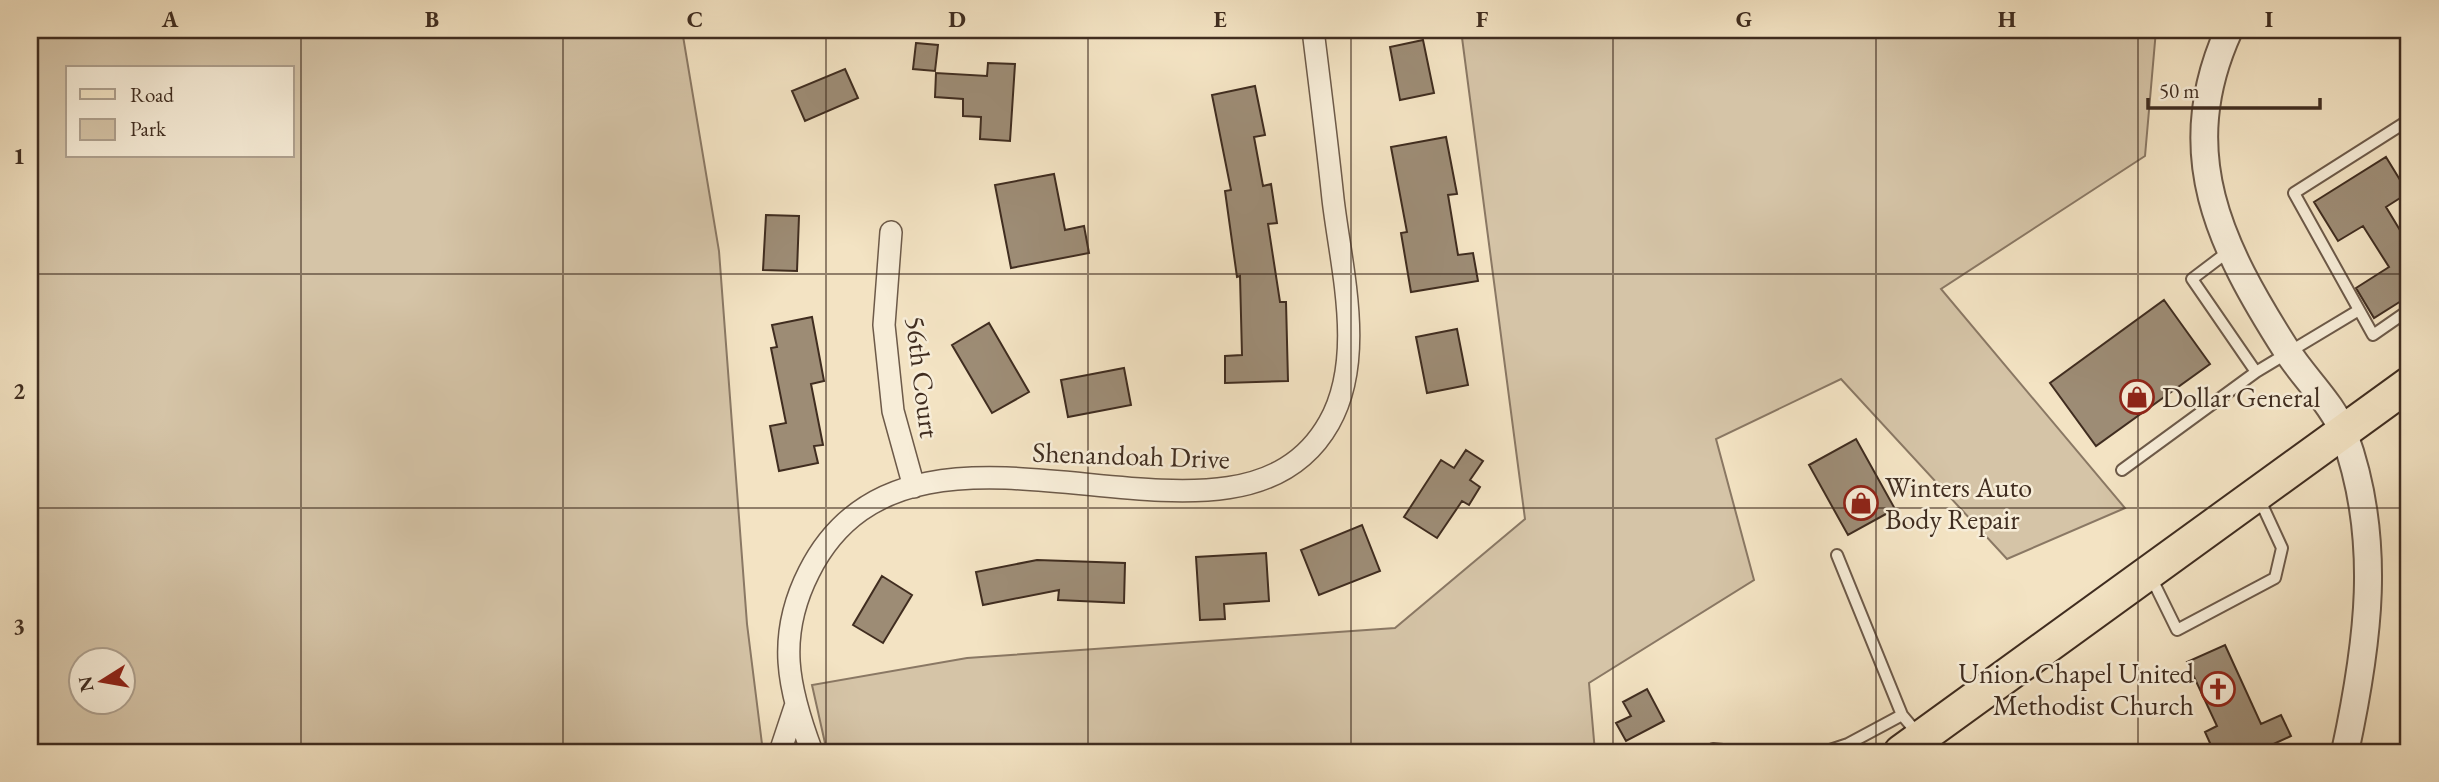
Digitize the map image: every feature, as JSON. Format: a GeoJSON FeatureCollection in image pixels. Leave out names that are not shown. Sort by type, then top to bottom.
{"type":"FeatureCollection","features":[{"type":"Feature","properties":{"kind":"main road"},"geometry":{"type":"LineString","coordinates":[[1909,735],[2149,572],[2409,384]]}},
{"type":"Feature","properties":{"kind":"street","name":"Shenandoah Drive"},"geometry":{"type":"LineString","coordinates":[[812,752],[795,707],[789,675],[790,625],[802,586],[815,560],[854,517],[877,501],[914,486],[961,478],[990,477],[1132,488],[1215,490],[1268,478],[1293,465],[1313,446],[1329,423],[1340,397],[1349,340],[1314,30]]}},
{"type":"Feature","properties":{"kind":"street"},"geometry":{"type":"LineString","coordinates":[[2228,30],[2211,80],[2203,128],[2203,164],[2211,198],[2229,251],[2287,352],[2343,432],[2365,513],[2370,568],[2361,679],[2345,752]]}},
{"type":"Feature","properties":{"kind":"street","name":"56th Court"},"geometry":{"type":"LineString","coordinates":[[891,232],[884,325],[893,411],[914,486]]}},
{"type":"Feature","properties":{"kind":"street","name":"Shenandoah Drive"},"geometry":{"type":"LineString","coordinates":[[780,752],[795,707]]}},
{"type":"Feature","properties":{"kind":"lane"},"geometry":{"type":"LineString","coordinates":[[2409,120],[2294,193],[2372,335],[2409,310]]}},
{"type":"Feature","properties":{"kind":"lane"},"geometry":{"type":"LineString","coordinates":[[2229,251],[2192,279],[2256,372]]}},
{"type":"Feature","properties":{"kind":"lane"},"geometry":{"type":"LineString","coordinates":[[2122,470],[2256,372],[2359,310]]}},
{"type":"Feature","properties":{"kind":"lane"},"geometry":{"type":"LineString","coordinates":[[2149,572],[2177,630],[2275,578],[2282,548],[2257,494]]}},
{"type":"Feature","properties":{"kind":"lane"},"geometry":{"type":"LineString","coordinates":[[1824,752],[1848,744],[1909,735],[1837,555]]}},
{"type":"Feature","properties":{"kind":"lane"},"geometry":{"type":"LineString","coordinates":[[1713,748],[1743,752]]}},
{"type":"Feature","properties":{"kind":"green space"},"geometry":{"type":"Polygon","coordinates":[[[30,30],[682,30],[719,251],[747,624],[763,752],[30,752],[30,30]]]}},
{"type":"Feature","properties":{"kind":"green space"},"geometry":{"type":"Polygon","coordinates":[[[1461,30],[2156,30],[2145,156],[1941,289],[2125,508],[2007,559],[1841,379],[1716,439],[1754,580],[1589,683],[1595,752],[827,752],[812,685],[967,658],[1395,628],[1525,519],[1461,30]]]}},
{"type":"Feature","properties":{"kind":"building"},"geometry":{"type":"Polygon","coordinates":[[[1423,40],[1434,93],[1400,100],[1390,47],[1423,40]]]}},
{"type":"Feature","properties":{"kind":"building"},"geometry":{"type":"Polygon","coordinates":[[[916,43],[938,45],[935,71],[913,69],[916,43]]]}},
{"type":"Feature","properties":{"kind":"building"},"geometry":{"type":"Polygon","coordinates":[[[988,63],[1015,64],[1010,141],[980,139],[981,117],[963,116],[963,99],[935,97],[936,73],[987,76],[988,63]]]}},
{"type":"Feature","properties":{"kind":"building"},"geometry":{"type":"Polygon","coordinates":[[[845,69],[858,98],[805,121],[792,91],[845,69]]]}},
{"type":"Feature","properties":{"kind":"building"},"geometry":{"type":"Polygon","coordinates":[[[1255,86],[1265,135],[1254,137],[1263,186],[1271,184],[1277,223],[1268,224],[1280,302],[1286,302],[1288,381],[1225,383],[1225,356],[1242,355],[1240,276],[1237,277],[1225,191],[1231,190],[1212,95],[1255,86]]]}},
{"type":"Feature","properties":{"kind":"building"},"geometry":{"type":"Polygon","coordinates":[[[1446,137],[1457,194],[1448,195],[1458,255],[1473,253],[1478,281],[1411,292],[1401,233],[1407,232],[1391,147],[1446,137]]]}},
{"type":"Feature","properties":{"kind":"building"},"geometry":{"type":"Polygon","coordinates":[[[2386,157],[2408,193],[2386,207],[2409,245],[2409,296],[2374,318],[2356,288],[2389,267],[2363,226],[2338,241],[2314,202],[2386,157]]]}},
{"type":"Feature","properties":{"kind":"building"},"geometry":{"type":"Polygon","coordinates":[[[1054,174],[1065,230],[1084,226],[1089,253],[1011,268],[995,185],[1054,174]]]}},
{"type":"Feature","properties":{"kind":"building"},"geometry":{"type":"Polygon","coordinates":[[[766,215],[799,216],[797,271],[763,270],[766,215]]]}},
{"type":"Feature","properties":{"kind":"building"},"geometry":{"type":"Polygon","coordinates":[[[2164,300],[2210,364],[2096,446],[2050,383],[2164,300]]]}},
{"type":"Feature","properties":{"kind":"building"},"geometry":{"type":"Polygon","coordinates":[[[812,317],[824,381],[811,384],[823,445],[814,446],[818,463],[779,471],[770,426],[786,423],[771,348],[777,347],[772,325],[812,317]]]}},
{"type":"Feature","properties":{"kind":"building"},"geometry":{"type":"Polygon","coordinates":[[[989,323],[1029,392],[992,413],[952,345],[989,323]]]}},
{"type":"Feature","properties":{"kind":"building"},"geometry":{"type":"Polygon","coordinates":[[[1457,329],[1468,385],[1427,393],[1416,337],[1457,329]]]}},
{"type":"Feature","properties":{"kind":"building"},"geometry":{"type":"Polygon","coordinates":[[[1124,368],[1131,405],[1068,417],[1061,380],[1124,368]]]}},
{"type":"Feature","properties":{"kind":"building"},"geometry":{"type":"Polygon","coordinates":[[[1856,439],[1895,509],[1848,535],[1809,465],[1856,439]]]}},
{"type":"Feature","properties":{"kind":"building"},"geometry":{"type":"Polygon","coordinates":[[[1466,450],[1483,461],[1470,480],[1480,487],[1469,505],[1462,501],[1437,538],[1404,517],[1441,460],[1454,468],[1466,450]]]}},
{"type":"Feature","properties":{"kind":"building"},"geometry":{"type":"Polygon","coordinates":[[[1362,525],[1380,571],[1319,595],[1301,550],[1362,525]]]}},
{"type":"Feature","properties":{"kind":"building"},"geometry":{"type":"Polygon","coordinates":[[[1266,553],[1269,601],[1224,604],[1225,619],[1200,620],[1196,557],[1266,553]]]}},
{"type":"Feature","properties":{"kind":"building"},"geometry":{"type":"Polygon","coordinates":[[[1037,560],[1125,563],[1124,603],[1058,600],[1059,590],[983,605],[976,572],[1037,560]]]}},
{"type":"Feature","properties":{"kind":"building"},"geometry":{"type":"Polygon","coordinates":[[[882,576],[912,595],[883,643],[853,625],[882,576]]]}},
{"type":"Feature","properties":{"kind":"building"},"geometry":{"type":"Polygon","coordinates":[[[2225,645],[2261,724],[2281,715],[2291,736],[2256,752],[2214,752],[2205,732],[2217,726],[2187,662],[2225,645]]]}},
{"type":"Feature","properties":{"kind":"building"},"geometry":{"type":"Polygon","coordinates":[[[1647,689],[1664,721],[1626,741],[1616,723],[1631,716],[1623,702],[1647,689]]]}},
{"type":"Feature","properties":{"kind":"place","name":"Dollar General"},"geometry":{"type":"Point","coordinates":[2137,397]}},
{"type":"Feature","properties":{"kind":"place","name":"Winters Auto Body Repair"},"geometry":{"type":"Point","coordinates":[1861,503]}},
{"type":"Feature","properties":{"kind":"place","name":"Union Chapel United Methodist Church"},"geometry":{"type":"Point","coordinates":[2218,689]}}]}
